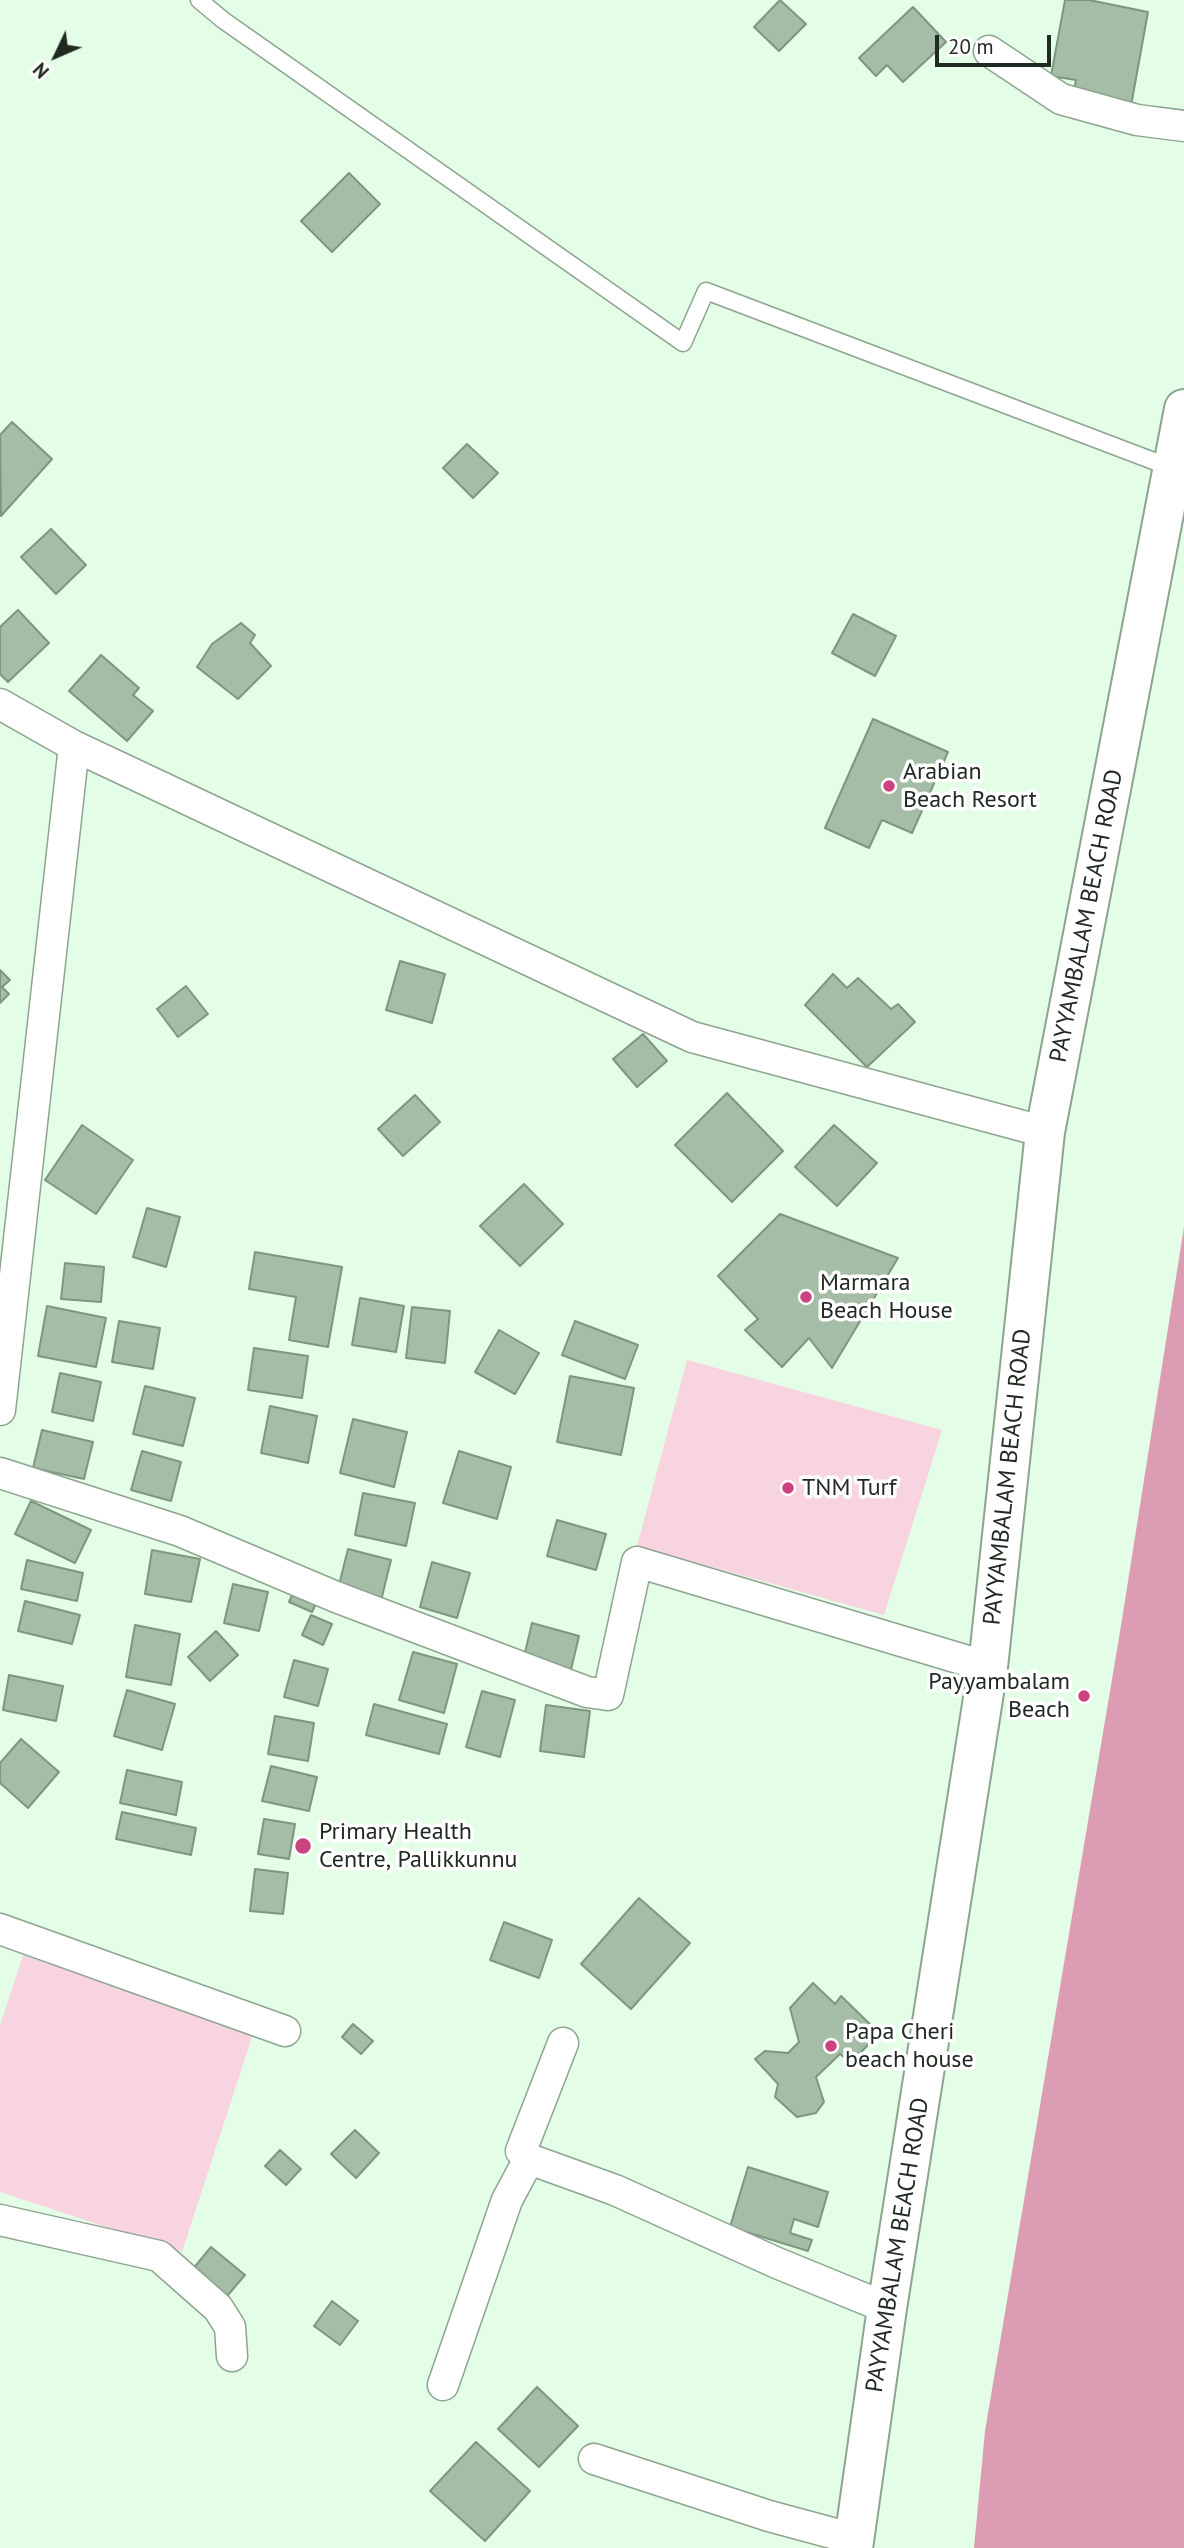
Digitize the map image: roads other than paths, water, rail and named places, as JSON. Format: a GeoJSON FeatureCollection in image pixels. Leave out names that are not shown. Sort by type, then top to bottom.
{"type":"FeatureCollection","features":[{"type":"Feature","properties":{"kind":"main road","name":"PAYYAMBALAM BEACH ROAD"},"geometry":{"type":"LineString","coordinates":[[854,2544],[887,2308],[988,1667],[1045,1132],[1175,470],[1184,409]]}},
{"type":"Feature","properties":{"kind":"street"},"geometry":{"type":"LineString","coordinates":[[989,51],[1061,99],[1137,120],[1184,126]]}},
{"type":"Feature","properties":{"kind":"street"},"geometry":{"type":"LineString","coordinates":[[0,704],[74,746],[692,1037],[1045,1132]]}},
{"type":"Feature","properties":{"kind":"street"},"geometry":{"type":"LineString","coordinates":[[0,1410],[74,746]]}},
{"type":"Feature","properties":{"kind":"street"},"geometry":{"type":"LineString","coordinates":[[0,1473],[180,1531],[336,1597],[587,1692],[608,1695],[637,1562],[988,1667]]}},
{"type":"Feature","properties":{"kind":"street"},"geometry":{"type":"LineString","coordinates":[[0,1930],[285,2031]]}},
{"type":"Feature","properties":{"kind":"street"},"geometry":{"type":"LineString","coordinates":[[563,2043],[521,2151],[529,2159],[615,2190],[777,2263],[887,2308]]}},
{"type":"Feature","properties":{"kind":"street"},"geometry":{"type":"LineString","coordinates":[[443,2385],[508,2200],[529,2159]]}},
{"type":"Feature","properties":{"kind":"street"},"geometry":{"type":"LineString","coordinates":[[0,2220],[159,2256],[218,2308],[230,2327],[232,2356]]}},
{"type":"Feature","properties":{"kind":"street"},"geometry":{"type":"LineString","coordinates":[[594,2459],[854,2544]]}},
{"type":"Feature","properties":{"kind":"lane"},"geometry":{"type":"LineString","coordinates":[[199,0],[223,20],[683,343],[706,290],[1175,470]]}},
{"type":"Feature","properties":{"kind":"place","name":"Arabian Beach Resort"},"geometry":{"type":"Point","coordinates":[889,786]}},
{"type":"Feature","properties":{"kind":"place","name":"Marmara Beach House"},"geometry":{"type":"Point","coordinates":[806,1297]}},
{"type":"Feature","properties":{"kind":"place","name":"TNM Turf"},"geometry":{"type":"Point","coordinates":[788,1488]}},
{"type":"Feature","properties":{"kind":"place","name":"Payyambalam Beach"},"geometry":{"type":"Point","coordinates":[1084,1696]}},
{"type":"Feature","properties":{"kind":"place","name":"Primary Health Centre, Pallikkunnu"},"geometry":{"type":"Point","coordinates":[303,1846]}},
{"type":"Feature","properties":{"kind":"place","name":"Papa Cheri beach house"},"geometry":{"type":"Point","coordinates":[831,2046]}}]}
